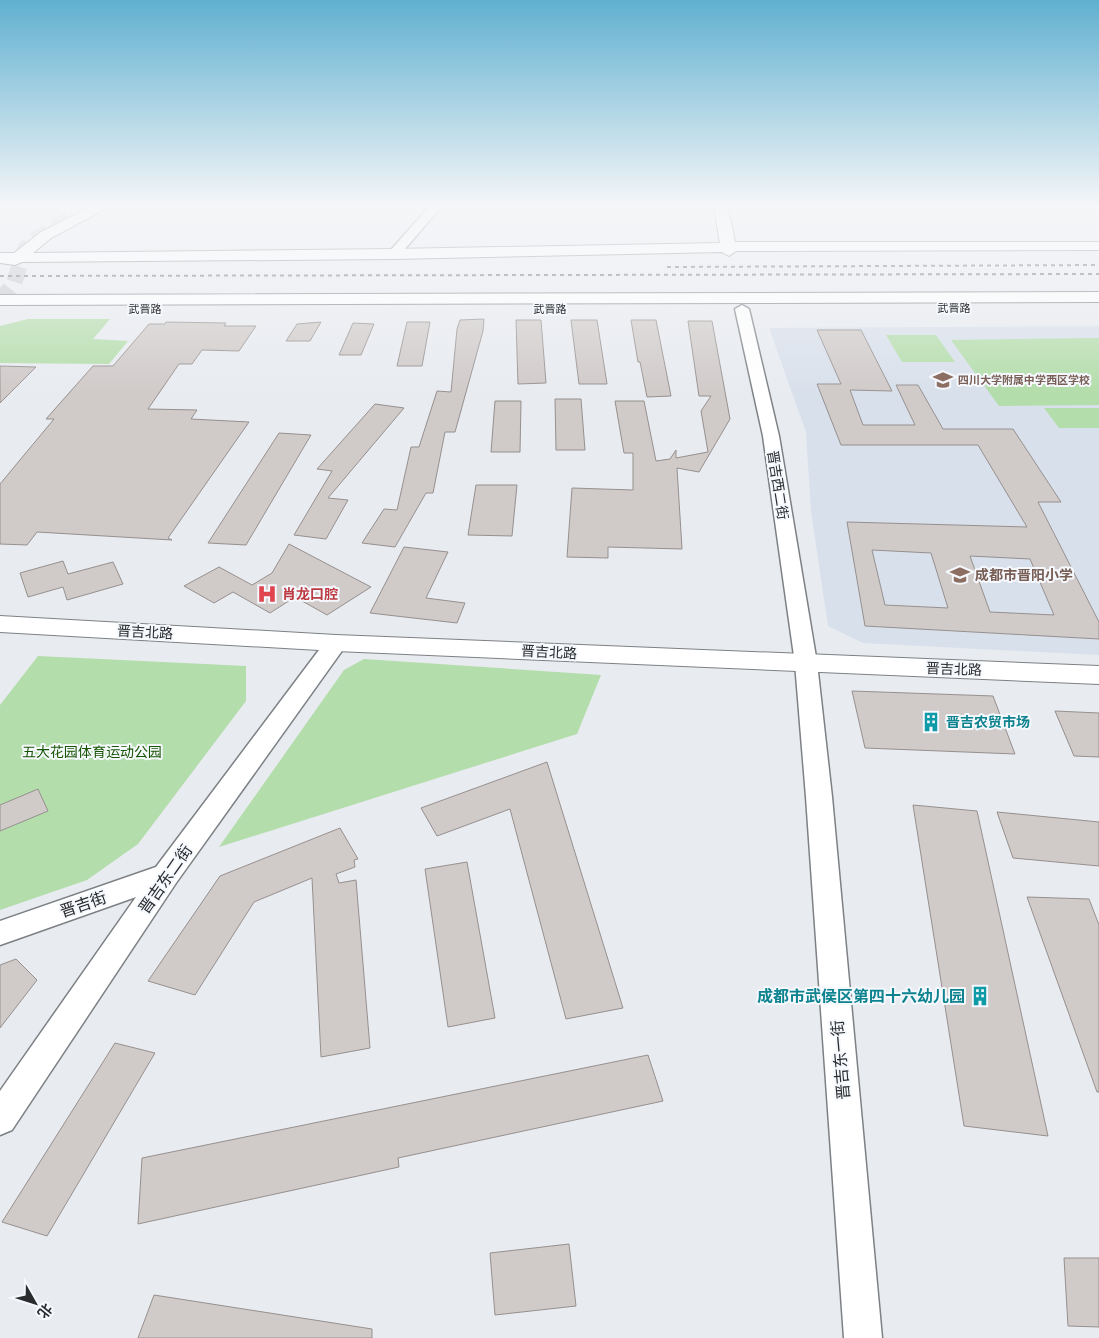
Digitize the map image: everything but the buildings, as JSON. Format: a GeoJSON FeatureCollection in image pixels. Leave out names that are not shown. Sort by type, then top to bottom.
{"type":"FeatureCollection","features":[{"type":"Feature","properties":{"kind":"street","name":"武晋路"},"geometry":{"type":"LineString","coordinates":[[3,306],[1099,298]]}},
{"type":"Feature","properties":{"kind":"street","name":"武晋路"},"geometry":{"type":"LineString","coordinates":[[3,306],[742,309],[1099,308]]}},
{"type":"Feature","properties":{"kind":"street","name":"晋吉西二街"},"geometry":{"type":"LineString","coordinates":[[742,309],[771,436],[806,663]]}},
{"type":"Feature","properties":{"kind":"street","name":"晋吉北路"},"geometry":{"type":"LineString","coordinates":[[0,624],[336,643],[1099,675]]}},
{"type":"Feature","properties":{"kind":"street","name":"晋吉东二街"},"geometry":{"type":"LineString","coordinates":[[0,1119],[166,875],[336,643]]}},
{"type":"Feature","properties":{"kind":"street","name":"晋吉东一街"},"geometry":{"type":"LineString","coordinates":[[806,663],[819,798],[863,1338]]}},
{"type":"Feature","properties":{"kind":"street","name":"晋吉街"},"geometry":{"type":"LineString","coordinates":[[0,933],[166,875]]}},
{"type":"Feature","properties":{"kind":"shaded area","name":"四川大学附属中学西区学校"},"geometry":{"type":"Polygon","coordinates":[[[1099,326],[1099,655],[863,643],[828,626],[811,511],[806,432],[769,328],[1099,326]]]}},
{"type":"Feature","properties":{"kind":"green space"},"geometry":{"type":"Polygon","coordinates":[[[28,319],[110,319],[93,339],[128,341],[109,364],[0,363],[0,326],[28,319]]]}},
{"type":"Feature","properties":{"kind":"green space"},"geometry":{"type":"Polygon","coordinates":[[[886,335],[936,335],[955,362],[902,362],[886,335]]]}},
{"type":"Feature","properties":{"kind":"green space"},"geometry":{"type":"Polygon","coordinates":[[[1099,338],[1099,405],[999,406],[951,340],[1099,338]]]}},
{"type":"Feature","properties":{"kind":"green space"},"geometry":{"type":"Polygon","coordinates":[[[1044,408],[1099,408],[1099,428],[1059,428],[1044,408]]]}},
{"type":"Feature","properties":{"kind":"green space","name":"五大花园体育运动公园"},"geometry":{"type":"Polygon","coordinates":[[[38,656],[246,666],[246,701],[138,844],[87,880],[0,910],[0,705],[38,656]]]}},
{"type":"Feature","properties":{"kind":"green space"},"geometry":{"type":"Polygon","coordinates":[[[364,659],[601,675],[577,734],[219,847],[344,670],[364,659]]]}},
{"type":"Feature","properties":{"kind":"tunnel"},"geometry":{"type":"LineString","coordinates":[[0,301],[14,283],[18,269]]}},
{"type":"Feature","properties":{"kind":"railway"},"geometry":{"type":"LineString","coordinates":[[0,276],[1099,274]]}},
{"type":"Feature","properties":{"kind":"place","name":"四川大学附属中学西区学校"},"geometry":{"type":"Point","coordinates":[943,380]}},
{"type":"Feature","properties":{"kind":"place","name":"成都市晋阳小学"},"geometry":{"type":"Point","coordinates":[960,575]}},
{"type":"Feature","properties":{"kind":"place","name":"肖龙口腔"},"geometry":{"type":"Point","coordinates":[267,594]}},
{"type":"Feature","properties":{"kind":"place","name":"晋吉农贸市场"},"geometry":{"type":"Point","coordinates":[931,722]}},
{"type":"Feature","properties":{"kind":"place","name":"成都市武侯区第四十六幼儿园"},"geometry":{"type":"Point","coordinates":[980,996]}}]}
